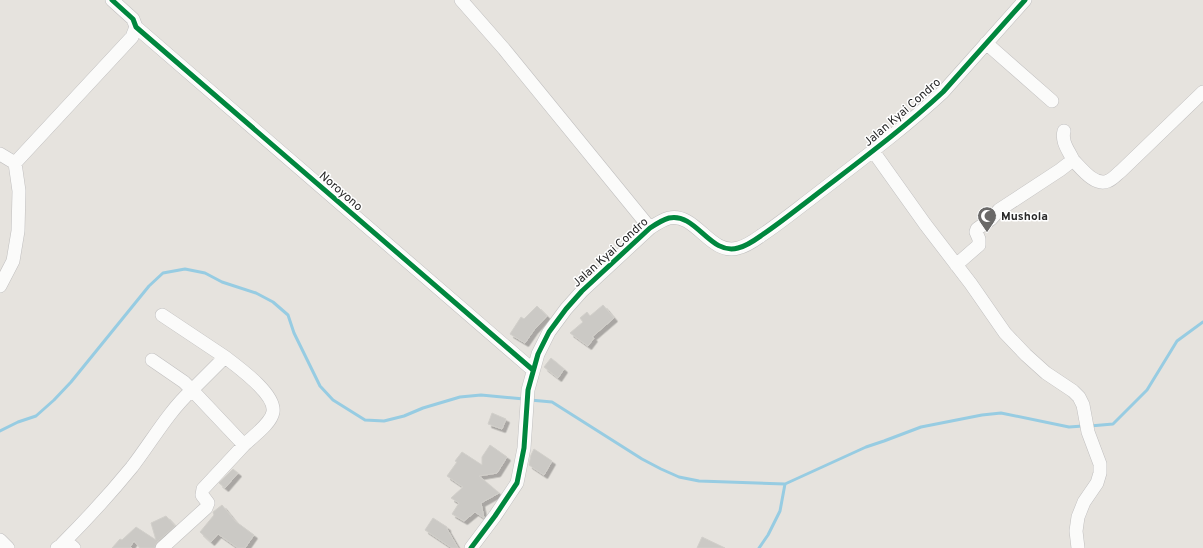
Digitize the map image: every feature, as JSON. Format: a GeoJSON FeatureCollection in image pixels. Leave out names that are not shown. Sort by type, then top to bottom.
{"type":"FeatureCollection","features":[{"type":"Feature","properties":{"kind":"street","name":"Noroyono"},"geometry":{"type":"LineString","coordinates":[[112,0],[133,19],[136,27],[533,370]]}},
{"type":"Feature","properties":{"kind":"street"},"geometry":{"type":"LineString","coordinates":[[461,0],[504,49],[650,228]]}},
{"type":"Feature","properties":{"kind":"street","name":"Jalan Kyai Condro"},"geometry":{"type":"LineString","coordinates":[[471,548],[517,483],[524,448],[528,390],[538,354],[549,332],[582,291],[650,228],[668,218],[679,219],[693,225],[712,241],[723,247],[737,249],[753,241],[790,216],[895,134],[943,92],[1021,1]]}},
{"type":"Feature","properties":{"kind":"street"},"geometry":{"type":"LineString","coordinates":[[15,163],[132,36],[136,27]]}},
{"type":"Feature","properties":{"kind":"street"},"geometry":{"type":"LineString","coordinates":[[986,43],[1052,102]]}},
{"type":"Feature","properties":{"kind":"street"},"geometry":{"type":"LineString","coordinates":[[1064,132],[1064,141],[1073,160],[1099,182],[1108,181],[1121,171],[1203,92]]}},
{"type":"Feature","properties":{"kind":"street"},"geometry":{"type":"LineString","coordinates":[[873,151],[925,224],[971,284],[1005,333],[1026,356],[1046,373],[1061,384],[1068,387],[1084,404],[1088,432],[1100,464],[1100,473],[1097,483],[1084,502],[1078,518],[1076,531],[1078,548]]}},
{"type":"Feature","properties":{"kind":"street"},"geometry":{"type":"LineString","coordinates":[[0,154],[15,163]]}},
{"type":"Feature","properties":{"kind":"street"},"geometry":{"type":"LineString","coordinates":[[956,265],[979,245],[980,239],[976,232],[977,229],[991,219],[998,210],[1073,160]]}},
{"type":"Feature","properties":{"kind":"street"},"geometry":{"type":"LineString","coordinates":[[0,286],[14,261],[18,231],[19,192],[15,163]]}},
{"type":"Feature","properties":{"kind":"street"},"geometry":{"type":"LineString","coordinates":[[162,315],[256,381],[271,402],[273,408],[269,421],[244,445],[203,490],[202,495],[208,503],[206,508],[162,548]]}},
{"type":"Feature","properties":{"kind":"street"},"geometry":{"type":"LineString","coordinates":[[65,547],[133,466],[182,400],[225,358]]}},
{"type":"Feature","properties":{"kind":"street"},"geometry":{"type":"LineString","coordinates":[[152,360],[184,382],[244,445]]}},
{"type":"Feature","properties":{"kind":"street"},"geometry":{"type":"LineString","coordinates":[[0,540],[8,548]]}},
{"type":"Feature","properties":{"kind":"building"},"geometry":{"type":"Polygon","coordinates":[[[603,305],[614,318],[592,337],[594,338],[588,346],[570,333],[583,322],[580,318],[587,312],[590,316],[603,305]]]}},
{"type":"Feature","properties":{"kind":"building"},"geometry":{"type":"Polygon","coordinates":[[[537,306],[547,316],[534,330],[525,343],[510,334],[521,317],[524,319],[537,306]]]}},
{"type":"Feature","properties":{"kind":"building"},"geometry":{"type":"Polygon","coordinates":[[[551,358],[564,369],[558,378],[544,367],[551,358]]]}},
{"type":"Feature","properties":{"kind":"building"},"geometry":{"type":"Polygon","coordinates":[[[492,413],[506,419],[502,429],[488,424],[492,413]]]}},
{"type":"Feature","properties":{"kind":"building"},"geometry":{"type":"Polygon","coordinates":[[[490,445],[507,457],[497,473],[479,476],[499,493],[481,503],[484,518],[475,512],[464,521],[452,514],[459,503],[451,498],[463,487],[447,476],[462,452],[482,465],[482,457],[490,445]]]}},
{"type":"Feature","properties":{"kind":"building"},"geometry":{"type":"Polygon","coordinates":[[[534,449],[552,461],[544,475],[529,465],[534,449]]]}},
{"type":"Feature","properties":{"kind":"building"},"geometry":{"type":"Polygon","coordinates":[[[233,469],[238,473],[225,488],[219,483],[233,469]]]}},
{"type":"Feature","properties":{"kind":"building"},"geometry":{"type":"Polygon","coordinates":[[[222,505],[235,521],[254,535],[245,548],[238,548],[218,534],[211,542],[200,532],[214,515],[213,512],[222,505]]]}},
{"type":"Feature","properties":{"kind":"building"},"geometry":{"type":"Polygon","coordinates":[[[166,516],[175,526],[157,542],[154,548],[140,548],[134,541],[130,547],[132,548],[112,548],[120,539],[122,540],[136,527],[156,540],[151,523],[166,516]]]}},
{"type":"Feature","properties":{"kind":"building"},"geometry":{"type":"Polygon","coordinates":[[[433,518],[447,527],[458,548],[452,548],[425,530],[433,518]]]}},
{"type":"Feature","properties":{"kind":"building"},"geometry":{"type":"Polygon","coordinates":[[[702,537],[725,548],[697,548],[702,537]]]}},
{"type":"Feature","properties":{"kind":"waterway"},"geometry":{"type":"LineString","coordinates":[[0,431],[18,422],[36,416],[71,382],[149,286],[163,273],[185,269],[205,273],[222,282],[256,293],[273,302],[288,315],[294,333],[320,386],[333,400],[365,420],[384,421],[404,416],[423,408],[460,397],[481,395],[524,399]]}},
{"type":"Feature","properties":{"kind":"waterway"},"geometry":{"type":"LineString","coordinates":[[1090,426],[1113,424],[1147,390],[1177,341],[1203,322]]}},
{"type":"Feature","properties":{"kind":"waterway"},"geometry":{"type":"LineString","coordinates":[[530,400],[552,402],[642,459],[679,477],[699,481],[785,484],[866,447],[921,427],[982,415],[1001,413],[1069,427],[1083,426]]}},
{"type":"Feature","properties":{"kind":"waterway"},"geometry":{"type":"LineString","coordinates":[[759,548],[768,535],[780,511],[785,484]]}},
{"type":"Feature","properties":{"kind":"cycle path"},"geometry":{"type":"LineString","coordinates":[[112,0],[133,19],[136,27],[533,370]]}},
{"type":"Feature","properties":{"kind":"cycle path"},"geometry":{"type":"LineString","coordinates":[[471,548],[517,483],[524,448],[528,390],[538,354],[549,332],[582,291],[650,228],[669,218],[679,218],[687,221],[719,246],[728,249],[738,248],[754,241],[863,159],[943,92],[1025,0]]}},
{"type":"Feature","properties":{"kind":"place","name":"Mushola"},"geometry":{"type":"Point","coordinates":[987,233]}}]}
